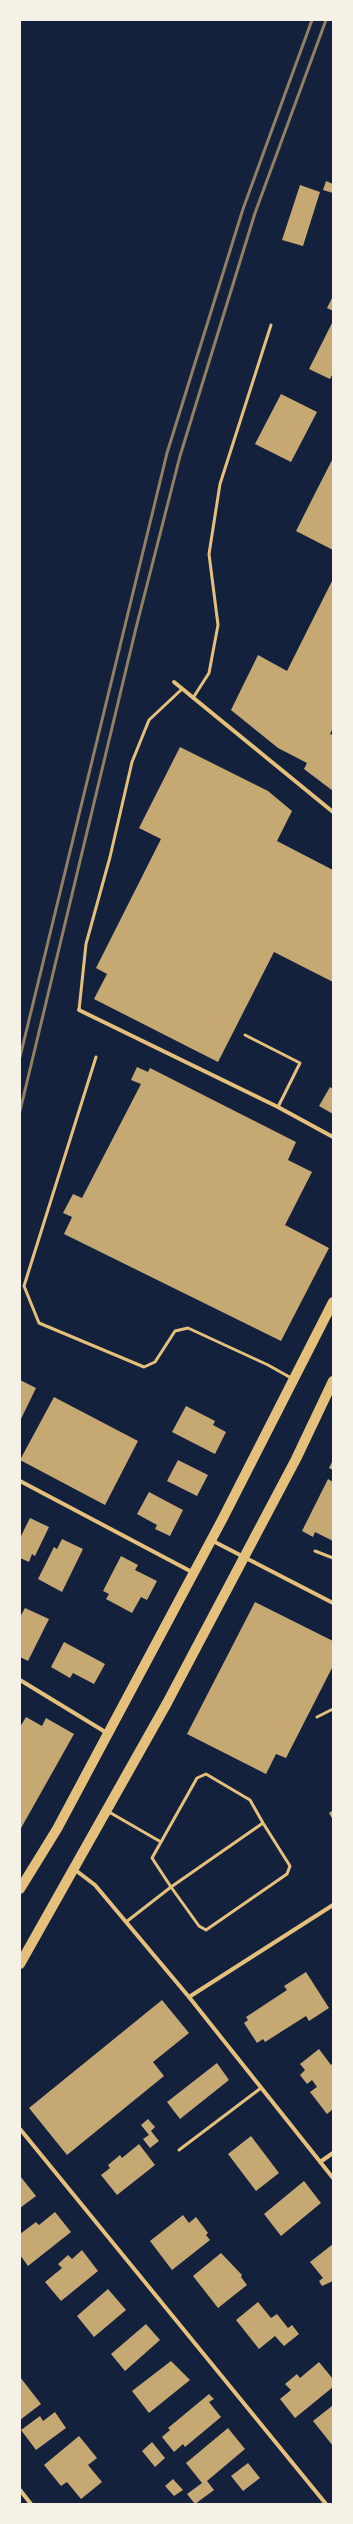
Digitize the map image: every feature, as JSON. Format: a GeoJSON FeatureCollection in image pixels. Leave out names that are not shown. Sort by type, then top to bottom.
{"type":"FeatureCollection","features":[{"type":"Feature","properties":{"kind":"main road"},"geometry":{"type":"LineString","coordinates":[[20,1889],[54,1835],[192,1572],[211,1539],[333,1302]]}},
{"type":"Feature","properties":{"kind":"main road"},"geometry":{"type":"LineString","coordinates":[[20,1964],[167,1703],[333,1381]]}},
{"type":"Feature","properties":{"kind":"street"},"geometry":{"type":"LineString","coordinates":[[174,682],[333,812]]}},
{"type":"Feature","properties":{"kind":"street"},"geometry":{"type":"LineString","coordinates":[[79,1010],[278,1107],[333,1137]]}},
{"type":"Feature","properties":{"kind":"street"},"geometry":{"type":"LineString","coordinates":[[20,1481],[192,1572]]}},
{"type":"Feature","properties":{"kind":"street"},"geometry":{"type":"LineString","coordinates":[[211,1539],[243,1558],[332,1601]]}},
{"type":"Feature","properties":{"kind":"street"},"geometry":{"type":"LineString","coordinates":[[20,1680],[107,1733]]}},
{"type":"Feature","properties":{"kind":"street"},"geometry":{"type":"LineString","coordinates":[[74,1869],[95,1885],[189,1997],[333,2178]]}},
{"type":"Feature","properties":{"kind":"street"},"geometry":{"type":"LineString","coordinates":[[189,1997],[333,1905]]}},
{"type":"Feature","properties":{"kind":"street"},"geometry":{"type":"LineString","coordinates":[[20,2129],[326,2504]]}},
{"type":"Feature","properties":{"kind":"street"},"geometry":{"type":"LineString","coordinates":[[320,2162],[333,2153]]}},
{"type":"Feature","properties":{"kind":"street"},"geometry":{"type":"LineString","coordinates":[[20,2490],[31,2504]]}},
{"type":"Feature","properties":{"kind":"lane"},"geometry":{"type":"LineString","coordinates":[[193,698],[209,673],[218,624],[209,554],[220,484],[271,326]]}},
{"type":"Feature","properties":{"kind":"lane"},"geometry":{"type":"LineString","coordinates":[[79,1010],[86,944],[110,857],[132,762],[149,720],[182,689]]}},
{"type":"Feature","properties":{"kind":"lane"},"geometry":{"type":"LineString","coordinates":[[245,1035],[300,1063],[278,1107]]}},
{"type":"Feature","properties":{"kind":"lane"},"geometry":{"type":"LineString","coordinates":[[96,1057],[24,1286],[39,1323],[144,1367],[155,1362],[175,1330],[188,1328],[268,1365],[293,1379]]}},
{"type":"Feature","properties":{"kind":"lane"},"geometry":{"type":"LineString","coordinates":[[315,1551],[333,1558]]}},
{"type":"Feature","properties":{"kind":"lane"},"geometry":{"type":"LineString","coordinates":[[317,1717],[333,1709]]}},
{"type":"Feature","properties":{"kind":"lane"},"geometry":{"type":"LineString","coordinates":[[206,1774],[250,1800],[263,1823],[290,1866],[287,1874],[206,1930],[199,1926],[152,1858],[197,1778],[206,1774]]}},
{"type":"Feature","properties":{"kind":"lane"},"geometry":{"type":"LineString","coordinates":[[106,1811],[161,1842]]}},
{"type":"Feature","properties":{"kind":"lane"},"geometry":{"type":"LineString","coordinates":[[126,1922],[171,1887],[263,1823]]}},
{"type":"Feature","properties":{"kind":"lane"},"geometry":{"type":"LineString","coordinates":[[179,2150],[261,2088]]}},
{"type":"Feature","properties":{"kind":"building"},"geometry":{"type":"Polygon","coordinates":[[[326,181],[333,184],[333,193],[323,190],[326,181]]]}},
{"type":"Feature","properties":{"kind":"building"},"geometry":{"type":"Polygon","coordinates":[[[300,185],[320,192],[303,246],[282,240],[300,185]]]}},
{"type":"Feature","properties":{"kind":"building"},"geometry":{"type":"Polygon","coordinates":[[[333,296],[333,311],[327,308],[333,296]]]}},
{"type":"Feature","properties":{"kind":"building"},"geometry":{"type":"Polygon","coordinates":[[[333,321],[333,373],[330,379],[309,369],[333,321]]]}},
{"type":"Feature","properties":{"kind":"building"},"geometry":{"type":"Polygon","coordinates":[[[281,394],[317,412],[291,462],[255,444],[281,394]]]}},
{"type":"Feature","properties":{"kind":"building"},"geometry":{"type":"Polygon","coordinates":[[[333,458],[333,550],[296,531],[333,458]]]}},
{"type":"Feature","properties":{"kind":"building"},"geometry":{"type":"Polygon","coordinates":[[[333,579],[333,728],[330,734],[333,735],[333,791],[304,769],[307,763],[278,748],[231,710],[258,655],[287,671],[333,579]]]}},
{"type":"Feature","properties":{"kind":"building"},"geometry":{"type":"Polygon","coordinates":[[[180,747],[268,791],[292,811],[277,841],[333,870],[333,982],[274,952],[218,1062],[94,999],[107,974],[96,968],[161,839],[139,828],[180,747]]]}},
{"type":"Feature","properties":{"kind":"building"},"geometry":{"type":"Polygon","coordinates":[[[137,1067],[148,1072],[150,1068],[296,1142],[288,1160],[312,1172],[285,1225],[329,1248],[281,1341],[64,1234],[72,1217],[63,1213],[73,1194],[82,1198],[141,1084],[131,1080],[137,1067]]]}},
{"type":"Feature","properties":{"kind":"building"},"geometry":{"type":"Polygon","coordinates":[[[330,1087],[333,1089],[333,1114],[319,1106],[330,1087]]]}},
{"type":"Feature","properties":{"kind":"building"},"geometry":{"type":"Polygon","coordinates":[[[20,1380],[36,1388],[20,1421],[20,1380]]]}},
{"type":"Feature","properties":{"kind":"building"},"geometry":{"type":"Polygon","coordinates":[[[54,1397],[138,1441],[105,1505],[20,1460],[54,1397]]]}},
{"type":"Feature","properties":{"kind":"building"},"geometry":{"type":"Polygon","coordinates":[[[186,1406],[215,1421],[213,1425],[226,1432],[215,1454],[172,1432],[186,1406]]]}},
{"type":"Feature","properties":{"kind":"building"},"geometry":{"type":"Polygon","coordinates":[[[178,1460],[208,1475],[197,1496],[167,1481],[178,1460]]]}},
{"type":"Feature","properties":{"kind":"building"},"geometry":{"type":"Polygon","coordinates":[[[333,1460],[333,1470],[329,1468],[333,1460]]]}},
{"type":"Feature","properties":{"kind":"building"},"geometry":{"type":"Polygon","coordinates":[[[328,1479],[333,1482],[333,1541],[315,1532],[313,1537],[302,1531],[328,1479]]]}},
{"type":"Feature","properties":{"kind":"building"},"geometry":{"type":"Polygon","coordinates":[[[149,1492],[183,1510],[170,1536],[155,1529],[157,1525],[137,1514],[149,1492]]]}},
{"type":"Feature","properties":{"kind":"building"},"geometry":{"type":"Polygon","coordinates":[[[30,1518],[49,1527],[35,1556],[32,1554],[29,1562],[20,1558],[20,1538],[30,1518]]]}},
{"type":"Feature","properties":{"kind":"building"},"geometry":{"type":"Polygon","coordinates":[[[62,1539],[83,1549],[62,1592],[38,1579],[54,1547],[57,1549],[62,1539]]]}},
{"type":"Feature","properties":{"kind":"building"},"geometry":{"type":"Polygon","coordinates":[[[121,1556],[138,1565],[135,1570],[157,1581],[147,1600],[141,1597],[132,1613],[106,1599],[109,1594],[103,1591],[121,1556]]]}},
{"type":"Feature","properties":{"kind":"building"},"geometry":{"type":"Polygon","coordinates":[[[255,1602],[333,1641],[333,1666],[286,1758],[276,1754],[266,1774],[187,1734],[255,1602]]]}},
{"type":"Feature","properties":{"kind":"building"},"geometry":{"type":"Polygon","coordinates":[[[25,1608],[49,1619],[28,1661],[20,1657],[20,1617],[25,1608]]]}},
{"type":"Feature","properties":{"kind":"building"},"geometry":{"type":"Polygon","coordinates":[[[64,1642],[105,1664],[94,1684],[73,1673],[70,1678],[51,1667],[64,1642]]]}},
{"type":"Feature","properties":{"kind":"building"},"geometry":{"type":"Polygon","coordinates":[[[26,1717],[42,1726],[46,1718],[74,1734],[20,1830],[20,1727],[26,1717]]]}},
{"type":"Feature","properties":{"kind":"building"},"geometry":{"type":"Polygon","coordinates":[[[333,1810],[333,1820],[329,1813],[333,1810]]]}},
{"type":"Feature","properties":{"kind":"building"},"geometry":{"type":"Polygon","coordinates":[[[306,1972],[329,2008],[309,2021],[306,2016],[265,2042],[263,2039],[257,2043],[244,2023],[248,2020],[246,2017],[287,1990],[284,1986],[306,1972]]]}},
{"type":"Feature","properties":{"kind":"building"},"geometry":{"type":"Polygon","coordinates":[[[162,2000],[189,2033],[153,2062],[164,2076],[67,2155],[29,2108],[162,2000]]]}},
{"type":"Feature","properties":{"kind":"building"},"geometry":{"type":"Polygon","coordinates":[[[319,2049],[331,2065],[333,2063],[333,2109],[327,2114],[310,2092],[317,2087],[312,2080],[307,2084],[300,2075],[305,2070],[300,2064],[319,2049]]]}},
{"type":"Feature","properties":{"kind":"building"},"geometry":{"type":"Polygon","coordinates":[[[217,2063],[229,2080],[180,2119],[167,2102],[217,2063]]]}},
{"type":"Feature","properties":{"kind":"building"},"geometry":{"type":"Polygon","coordinates":[[[148,2119],[155,2127],[151,2131],[159,2141],[150,2148],[143,2139],[149,2135],[141,2125],[148,2119]]]}},
{"type":"Feature","properties":{"kind":"building"},"geometry":{"type":"Polygon","coordinates":[[[251,2136],[279,2173],[256,2191],[228,2154],[251,2136]]]}},
{"type":"Feature","properties":{"kind":"building"},"geometry":{"type":"Polygon","coordinates":[[[139,2144],[155,2165],[117,2195],[101,2175],[110,2168],[108,2165],[120,2155],[122,2158],[139,2144]]]}},
{"type":"Feature","properties":{"kind":"building"},"geometry":{"type":"Polygon","coordinates":[[[20,2176],[36,2196],[20,2208],[20,2176]]]}},
{"type":"Feature","properties":{"kind":"building"},"geometry":{"type":"Polygon","coordinates":[[[304,2181],[321,2203],[281,2236],[264,2214],[304,2181]]]}},
{"type":"Feature","properties":{"kind":"building"},"geometry":{"type":"Polygon","coordinates":[[[55,2212],[71,2232],[28,2266],[20,2255],[20,2234],[36,2222],[39,2225],[55,2212]]]}},
{"type":"Feature","properties":{"kind":"building"},"geometry":{"type":"Polygon","coordinates":[[[183,2215],[189,2223],[196,2217],[208,2233],[206,2235],[210,2240],[172,2270],[150,2241],[183,2215]]]}},
{"type":"Feature","properties":{"kind":"building"},"geometry":{"type":"Polygon","coordinates":[[[333,2244],[333,2281],[322,2286],[319,2281],[323,2278],[310,2262],[333,2244]]]}},
{"type":"Feature","properties":{"kind":"building"},"geometry":{"type":"Polygon","coordinates":[[[82,2250],[98,2271],[61,2301],[45,2282],[62,2268],[58,2264],[68,2255],[72,2259],[82,2250]]]}},
{"type":"Feature","properties":{"kind":"building"},"geometry":{"type":"Polygon","coordinates":[[[221,2253],[242,2275],[241,2277],[247,2285],[218,2308],[193,2276],[221,2253]]]}},
{"type":"Feature","properties":{"kind":"building"},"geometry":{"type":"Polygon","coordinates":[[[108,2289],[126,2310],[94,2337],[77,2316],[108,2289]]]}},
{"type":"Feature","properties":{"kind":"building"},"geometry":{"type":"Polygon","coordinates":[[[258,2302],[271,2318],[277,2314],[288,2328],[292,2325],[299,2334],[284,2346],[275,2336],[259,2349],[236,2320],[258,2302]]]}},
{"type":"Feature","properties":{"kind":"building"},"geometry":{"type":"Polygon","coordinates":[[[146,2324],[160,2340],[125,2371],[111,2354],[146,2324]]]}},
{"type":"Feature","properties":{"kind":"building"},"geometry":{"type":"Polygon","coordinates":[[[171,2361],[190,2380],[149,2413],[132,2391],[171,2361]]]}},
{"type":"Feature","properties":{"kind":"building"},"geometry":{"type":"Polygon","coordinates":[[[319,2362],[333,2379],[333,2387],[295,2418],[280,2399],[291,2390],[285,2384],[297,2374],[300,2378],[319,2362]]]}},
{"type":"Feature","properties":{"kind":"building"},"geometry":{"type":"Polygon","coordinates":[[[20,2377],[41,2404],[20,2420],[20,2377]]]}},
{"type":"Feature","properties":{"kind":"building"},"geometry":{"type":"Polygon","coordinates":[[[209,2394],[214,2399],[209,2402],[221,2417],[185,2447],[183,2444],[174,2452],[162,2437],[170,2430],[168,2428],[209,2394]]]}},
{"type":"Feature","properties":{"kind":"building"},"geometry":{"type":"Polygon","coordinates":[[[332,2406],[333,2407],[333,2446],[313,2421],[332,2406]]]}},
{"type":"Feature","properties":{"kind":"building"},"geometry":{"type":"Polygon","coordinates":[[[55,2412],[66,2428],[36,2450],[21,2430],[40,2416],[43,2421],[55,2412]]]}},
{"type":"Feature","properties":{"kind":"building"},"geometry":{"type":"Polygon","coordinates":[[[228,2428],[245,2449],[207,2481],[214,2490],[195,2504],[187,2494],[202,2483],[186,2463],[228,2428]]]}},
{"type":"Feature","properties":{"kind":"building"},"geometry":{"type":"Polygon","coordinates":[[[79,2436],[97,2458],[88,2465],[102,2482],[81,2499],[67,2482],[61,2486],[44,2465],[79,2436]]]}},
{"type":"Feature","properties":{"kind":"building"},"geometry":{"type":"Polygon","coordinates":[[[152,2442],[165,2458],[155,2467],[142,2451],[152,2442]]]}},
{"type":"Feature","properties":{"kind":"building"},"geometry":{"type":"Polygon","coordinates":[[[248,2463],[260,2478],[243,2491],[231,2476],[248,2463]]]}},
{"type":"Feature","properties":{"kind":"building"},"geometry":{"type":"Polygon","coordinates":[[[173,2479],[183,2490],[174,2496],[165,2486],[173,2479]]]}},
{"type":"Feature","properties":{"kind":"railway"},"geometry":{"type":"LineString","coordinates":[[20,1057],[167,453],[243,209],[312,20]]}},
{"type":"Feature","properties":{"kind":"railway"},"geometry":{"type":"LineString","coordinates":[[20,1111],[136,628],[180,456],[255,213],[326,20]]}}]}
